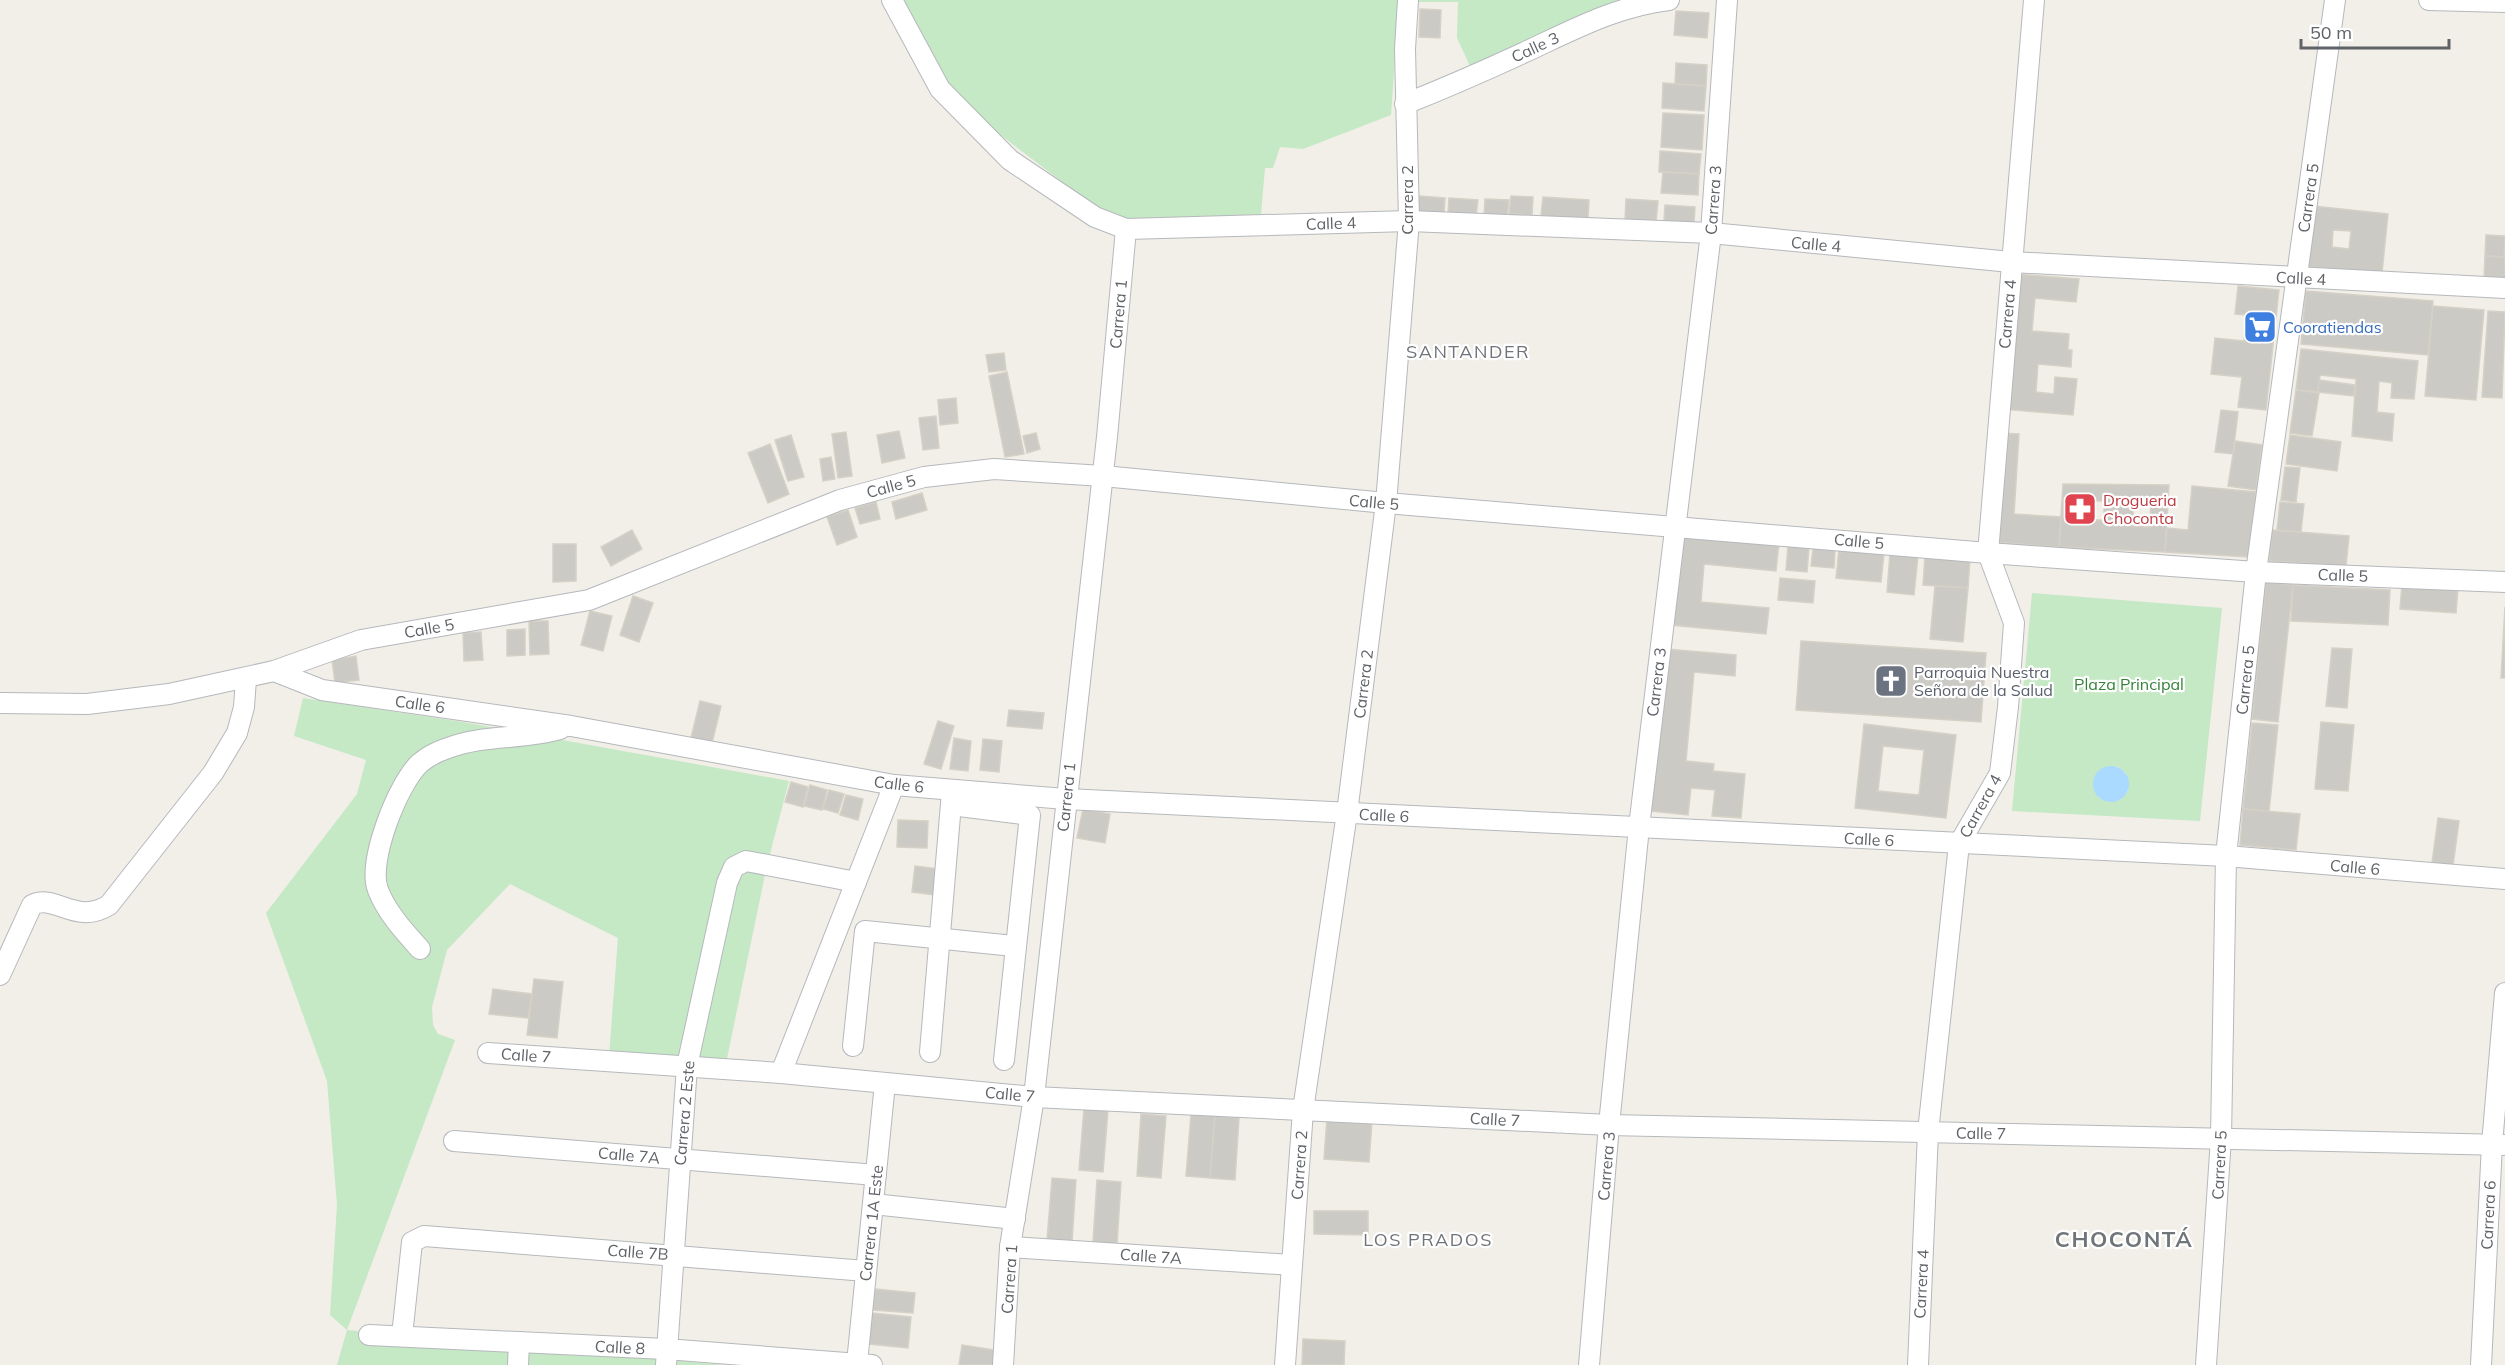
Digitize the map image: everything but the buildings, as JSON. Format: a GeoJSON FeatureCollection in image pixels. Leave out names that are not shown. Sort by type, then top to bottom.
{"type":"FeatureCollection","features":[{"type":"Feature","properties":{"kind":"street"},"geometry":{"type":"LineString","coordinates":[[892,0],[940,89],[1010,160],[1095,217],[1126,229]]}},
{"type":"Feature","properties":{"kind":"street","name":"Carrera 2"},"geometry":{"type":"LineString","coordinates":[[1285,1365],[1303,1110],[1347,813],[1386,503],[1409,221],[1405,104],[1408,0]]}},
{"type":"Feature","properties":{"kind":"street","name":"Calle 3"},"geometry":{"type":"LineString","coordinates":[[1405,104],[1469,78],[1606,14],[1634,5],[1668,0]]}},
{"type":"Feature","properties":{"kind":"street","name":"Carrera 3"},"geometry":{"type":"LineString","coordinates":[[1589,1365],[1609,1125],[1639,827],[1711,233],[1727,0]]}},
{"type":"Feature","properties":{"kind":"street","name":"Carrera 4"},"geometry":{"type":"LineString","coordinates":[[1918,1365],[1928,1132],[1959,844],[2000,773],[2008,706],[2014,623],[1988,553],[2034,0]]}},
{"type":"Feature","properties":{"kind":"street","name":"Carrera 5"},"geometry":{"type":"LineString","coordinates":[[2206,1365],[2221,1138],[2226,856],[2256,572],[2335,0]]}},
{"type":"Feature","properties":{"kind":"street"},"geometry":{"type":"LineString","coordinates":[[2429,0],[2505,3]]}},
{"type":"Feature","properties":{"kind":"street","name":"Calle 4"},"geometry":{"type":"LineString","coordinates":[[1126,229],[1409,221],[1711,233],[2011,262],[2505,288]]}},
{"type":"Feature","properties":{"kind":"street","name":"Carrera 1"},"geometry":{"type":"LineString","coordinates":[[1003,1365],[1010,1247],[1034,1097],[1103,476],[1126,229]]}},
{"type":"Feature","properties":{"kind":"street","name":"Calle 5"},"geometry":{"type":"LineString","coordinates":[[0,704],[87,704],[169,694],[246,679],[361,640],[589,600],[840,500],[924,477],[994,469],[1103,476],[1386,503],[1674,525],[1988,553],[2256,572],[2505,582]]}},
{"type":"Feature","properties":{"kind":"street","name":"Calle 6"},"geometry":{"type":"LineString","coordinates":[[274,671],[322,690],[571,726],[952,797],[1066,799],[2226,856],[2505,879]]}},
{"type":"Feature","properties":{"kind":"street"},"geometry":{"type":"LineString","coordinates":[[0,975],[32,905],[45,902],[79,913],[96,914],[109,905],[213,773],[237,733],[244,707],[246,679]]}},
{"type":"Feature","properties":{"kind":"street"},"geometry":{"type":"LineString","coordinates":[[420,949],[394,920],[377,888],[377,858],[387,821],[401,790],[420,763],[446,748],[478,740],[547,733],[571,726]]}},
{"type":"Feature","properties":{"kind":"street"},"geometry":{"type":"LineString","coordinates":[[781,1073],[894,785]]}},
{"type":"Feature","properties":{"kind":"street"},"geometry":{"type":"LineString","coordinates":[[930,1052],[952,797],[1030,815],[1014,946],[1004,1060]]}},
{"type":"Feature","properties":{"kind":"street","name":"Carrera 2 Este"},"geometry":{"type":"LineString","coordinates":[[666,1357],[687,1066],[727,883],[734,867],[746,861],[856,882]]}},
{"type":"Feature","properties":{"kind":"street"},"geometry":{"type":"LineString","coordinates":[[853,1046],[865,931],[1014,946]]}},
{"type":"Feature","properties":{"kind":"street","name":"Carrera 6"},"geometry":{"type":"LineString","coordinates":[[2481,1365],[2498,1145],[2505,993]]}},
{"type":"Feature","properties":{"kind":"street","name":"Calle 7"},"geometry":{"type":"LineString","coordinates":[[488,1053],[781,1073],[1034,1097],[1609,1125],[2498,1145]]}},
{"type":"Feature","properties":{"kind":"street","name":"Carrera 1A Este"},"geometry":{"type":"LineString","coordinates":[[864,1364],[866,1271],[885,1083]]}},
{"type":"Feature","properties":{"kind":"street","name":"Calle 7A"},"geometry":{"type":"LineString","coordinates":[[454,1141],[876,1175]]}},
{"type":"Feature","properties":{"kind":"street"},"geometry":{"type":"LineString","coordinates":[[873,1204],[1015,1219]]}},
{"type":"Feature","properties":{"kind":"street","name":"Calle 7B"},"geometry":{"type":"LineString","coordinates":[[402,1336],[412,1242],[424,1236],[866,1271]]}},
{"type":"Feature","properties":{"kind":"street","name":"Calle 7A"},"geometry":{"type":"LineString","coordinates":[[1010,1247],[1292,1265]]}},
{"type":"Feature","properties":{"kind":"street","name":"Calle 8"},"geometry":{"type":"LineString","coordinates":[[369,1335],[402,1336],[519,1354],[864,1364]]}},
{"type":"Feature","properties":{"kind":"street"},"geometry":{"type":"LineString","coordinates":[[501,1365],[519,1354]]}},
{"type":"Feature","properties":{"kind":"green space"},"geometry":{"type":"Polygon","coordinates":[[[892,0],[1399,0],[1391,115],[1303,149],[1280,147],[1273,168],[1265,168],[1261,214],[1137,220],[1103,213],[961,105],[892,0]]]}},
{"type":"Feature","properties":{"kind":"green space"},"geometry":{"type":"Polygon","coordinates":[[[1415,0],[1622,0],[1470,66],[1457,38],[1458,2],[1415,2],[1415,0]]]}},
{"type":"Feature","properties":{"kind":"green space","name":"Plaza Principal"},"geometry":{"type":"Polygon","coordinates":[[[2032,593],[2222,608],[2200,821],[2012,811],[2032,593]],[[2117,766],[2098,797],[2108,802],[2120,800],[2128,791],[2126,773],[2117,766]]]}},
{"type":"Feature","properties":{"kind":"green space"},"geometry":{"type":"Polygon","coordinates":[[[303,698],[463,722],[789,781],[767,865],[725,1068],[609,1056],[618,938],[510,884],[447,950],[432,1007],[433,1025],[438,1034],[455,1040],[347,1330],[330,1315],[337,1205],[327,1081],[266,913],[357,794],[366,760],[294,736],[303,698]]]}},
{"type":"Feature","properties":{"kind":"green space"},"geometry":{"type":"Polygon","coordinates":[[[347,1330],[725,1365],[337,1365],[347,1330]]]}},
{"type":"Feature","properties":{"kind":"water"},"geometry":{"type":"Polygon","coordinates":[[[2111,766],[2124,771],[2129,784],[2124,797],[2111,802],[2098,797],[2093,784],[2098,771],[2111,766]]]}},
{"type":"Feature","properties":{"kind":"place","name":"Cooratiendas"},"geometry":{"type":"Point","coordinates":[2260,327]}},
{"type":"Feature","properties":{"kind":"place","name":"Drogueria Choconta"},"geometry":{"type":"Point","coordinates":[2080,509]}},
{"type":"Feature","properties":{"kind":"place","name":"Parroquia Nuestra Señora de la Salud"},"geometry":{"type":"Point","coordinates":[1891,681]}},
{"type":"Feature","properties":{"kind":"district","name":"SANTANDER"},"geometry":{"type":"Point","coordinates":[1468,351]}},
{"type":"Feature","properties":{"kind":"district","name":"LOS PRADOS"},"geometry":{"type":"Point","coordinates":[1428,1239]}},
{"type":"Feature","properties":{"kind":"district","name":"CHOCONTÁ"},"geometry":{"type":"Point","coordinates":[2124,1239]}}]}
